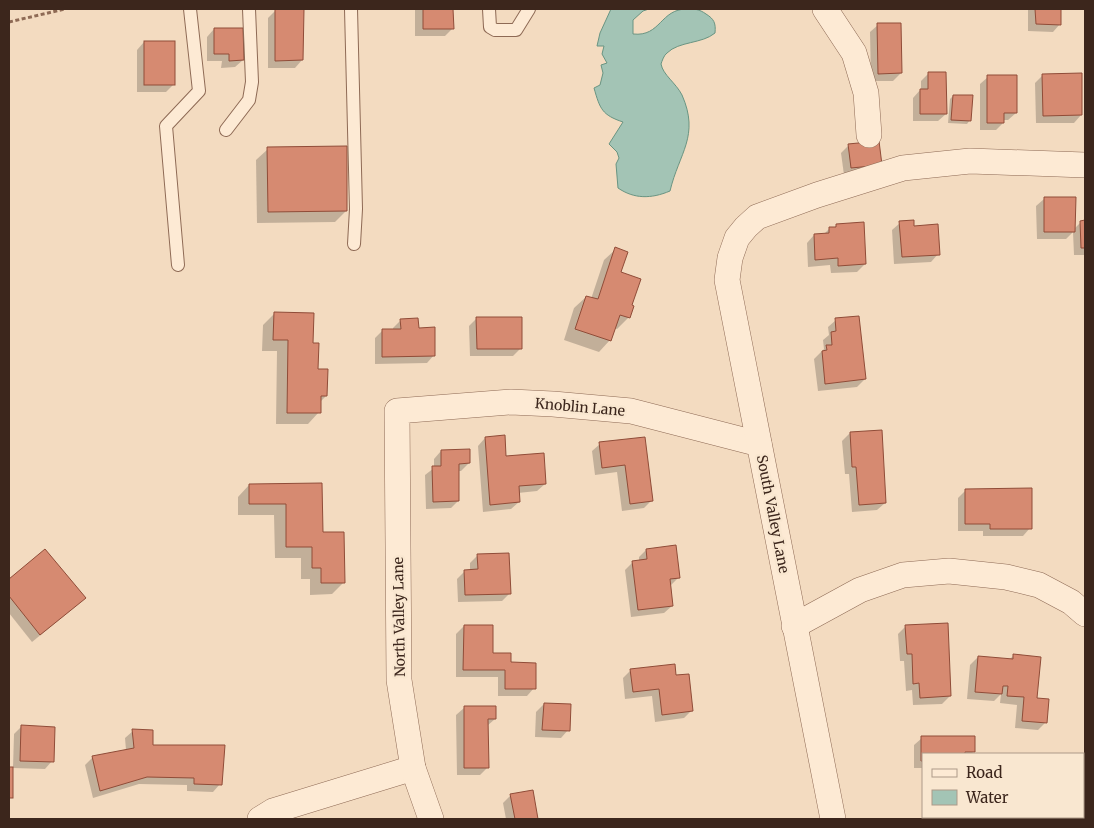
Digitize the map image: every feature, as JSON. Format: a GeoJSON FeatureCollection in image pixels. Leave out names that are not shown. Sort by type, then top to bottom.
{"type":"FeatureCollection","features":[{"type":"Feature","properties":{"kind":"street"},"geometry":{"type":"LineString","coordinates":[[825,9],[854,53],[866,93],[869,135]]}},
{"type":"Feature","properties":{"kind":"street","name":"South Valley Lane"},"geometry":{"type":"LineString","coordinates":[[832,819],[728,280],[730,258],[737,238],[757,217],[817,195],[903,168],[970,161],[1085,165]]}},
{"type":"Feature","properties":{"kind":"street","name":"Knoblin Lane"},"geometry":{"type":"LineString","coordinates":[[397,411],[511,402],[631,411],[759,444]]}},
{"type":"Feature","properties":{"kind":"street","name":"North Valley Lane"},"geometry":{"type":"LineString","coordinates":[[397,411],[399,680],[413,768],[431,819]]}},
{"type":"Feature","properties":{"kind":"street"},"geometry":{"type":"LineString","coordinates":[[794,626],[860,590],[904,574],[949,571],[1006,577],[1039,585],[1071,602],[1085,614]]}},
{"type":"Feature","properties":{"kind":"street"},"geometry":{"type":"LineString","coordinates":[[260,819],[272,811],[413,768]]}},
{"type":"Feature","properties":{"kind":"lane"},"geometry":{"type":"LineString","coordinates":[[178,265],[166,126],[199,91],[190,9]]}},
{"type":"Feature","properties":{"kind":"lane"},"geometry":{"type":"LineString","coordinates":[[226,130],[249,100],[252,82],[249,9]]}},
{"type":"Feature","properties":{"kind":"lane"},"geometry":{"type":"LineString","coordinates":[[351,9],[356,209],[354,244]]}},
{"type":"Feature","properties":{"kind":"lane"},"geometry":{"type":"LineString","coordinates":[[489,9],[490,27],[495,30],[516,30],[529,9]]}},
{"type":"Feature","properties":{"kind":"path"},"geometry":{"type":"LineString","coordinates":[[9,22],[65,9]]}},
{"type":"Feature","properties":{"kind":"water"},"geometry":{"type":"Polygon","coordinates":[[[611,9],[649,9],[643,11],[633,20],[633,34],[642,34],[649,31],[671,13],[678,10],[695,9],[701,11],[711,18],[715,24],[715,33],[710,37],[672,49],[665,55],[661,63],[664,72],[682,95],[689,122],[686,144],[670,191],[656,195],[636,196],[618,188],[616,164],[619,158],[617,152],[609,144],[623,122],[606,114],[600,106],[594,88],[600,85],[603,73],[601,65],[607,63],[602,54],[604,46],[597,46],[600,33],[611,9]]]}},
{"type":"Feature","properties":{"kind":"building"},"geometry":{"type":"Polygon","coordinates":[[[275,9],[304,9],[303,60],[275,61],[275,9]]]}},
{"type":"Feature","properties":{"kind":"building"},"geometry":{"type":"Polygon","coordinates":[[[423,9],[453,9],[454,29],[423,29],[423,9]]]}},
{"type":"Feature","properties":{"kind":"building"},"geometry":{"type":"Polygon","coordinates":[[[1035,9],[1061,9],[1061,25],[1036,24],[1035,9]]]}},
{"type":"Feature","properties":{"kind":"building"},"geometry":{"type":"Polygon","coordinates":[[[877,23],[901,23],[902,73],[878,74],[877,23]]]}},
{"type":"Feature","properties":{"kind":"building"},"geometry":{"type":"Polygon","coordinates":[[[214,28],[243,28],[244,60],[229,61],[229,54],[214,54],[214,28]]]}},
{"type":"Feature","properties":{"kind":"building"},"geometry":{"type":"Polygon","coordinates":[[[144,41],[175,41],[175,85],[144,85],[144,41]]]}},
{"type":"Feature","properties":{"kind":"building"},"geometry":{"type":"Polygon","coordinates":[[[928,72],[946,72],[947,114],[920,114],[920,89],[928,89],[928,72]]]}},
{"type":"Feature","properties":{"kind":"building"},"geometry":{"type":"Polygon","coordinates":[[[1082,73],[1082,115],[1043,116],[1042,74],[1082,73]]]}},
{"type":"Feature","properties":{"kind":"building"},"geometry":{"type":"Polygon","coordinates":[[[987,75],[1017,75],[1017,113],[1004,113],[1004,123],[987,123],[987,75]]]}},
{"type":"Feature","properties":{"kind":"building"},"geometry":{"type":"Polygon","coordinates":[[[953,95],[973,95],[971,121],[951,120],[953,95]]]}},
{"type":"Feature","properties":{"kind":"building"},"geometry":{"type":"Polygon","coordinates":[[[879,141],[882,165],[851,168],[848,144],[879,141]]]}},
{"type":"Feature","properties":{"kind":"building"},"geometry":{"type":"Polygon","coordinates":[[[347,146],[347,211],[268,212],[267,147],[347,146]]]}},
{"type":"Feature","properties":{"kind":"building"},"geometry":{"type":"Polygon","coordinates":[[[1044,197],[1076,197],[1075,232],[1044,232],[1044,197]]]}},
{"type":"Feature","properties":{"kind":"building"},"geometry":{"type":"Polygon","coordinates":[[[914,220],[914,226],[938,224],[940,255],[902,257],[899,221],[914,220]]]}},
{"type":"Feature","properties":{"kind":"building"},"geometry":{"type":"Polygon","coordinates":[[[1085,220],[1085,248],[1081,248],[1080,221],[1085,220]]]}},
{"type":"Feature","properties":{"kind":"building"},"geometry":{"type":"Polygon","coordinates":[[[864,222],[866,264],[838,266],[838,258],[815,260],[814,234],[829,233],[829,227],[836,227],[836,224],[864,222]]]}},
{"type":"Feature","properties":{"kind":"building"},"geometry":{"type":"Polygon","coordinates":[[[615,247],[628,252],[621,272],[641,279],[632,305],[634,306],[630,318],[620,315],[611,341],[575,329],[586,296],[598,299],[615,247]]]}},
{"type":"Feature","properties":{"kind":"building"},"geometry":{"type":"Polygon","coordinates":[[[274,312],[314,313],[313,343],[319,343],[318,369],[328,369],[327,396],[321,396],[321,413],[287,413],[288,340],[273,340],[274,312]]]}},
{"type":"Feature","properties":{"kind":"building"},"geometry":{"type":"Polygon","coordinates":[[[859,316],[866,379],[825,384],[822,351],[827,350],[826,345],[832,345],[831,332],[836,331],[835,318],[859,316]]]}},
{"type":"Feature","properties":{"kind":"building"},"geometry":{"type":"Polygon","coordinates":[[[476,317],[522,317],[522,349],[477,349],[476,317]]]}},
{"type":"Feature","properties":{"kind":"building"},"geometry":{"type":"Polygon","coordinates":[[[418,318],[419,328],[435,327],[435,356],[382,357],[382,329],[401,329],[400,319],[418,318]]]}},
{"type":"Feature","properties":{"kind":"building"},"geometry":{"type":"Polygon","coordinates":[[[882,430],[886,503],[859,505],[856,467],[852,467],[850,432],[882,430]]]}},
{"type":"Feature","properties":{"kind":"building"},"geometry":{"type":"Polygon","coordinates":[[[505,435],[506,456],[544,453],[546,484],[519,486],[520,502],[490,505],[485,437],[505,435]]]}},
{"type":"Feature","properties":{"kind":"building"},"geometry":{"type":"Polygon","coordinates":[[[645,437],[653,501],[630,504],[625,465],[602,468],[599,442],[645,437]]]}},
{"type":"Feature","properties":{"kind":"building"},"geometry":{"type":"Polygon","coordinates":[[[470,449],[470,463],[459,464],[459,501],[433,502],[432,466],[441,466],[441,450],[470,449]]]}},
{"type":"Feature","properties":{"kind":"building"},"geometry":{"type":"Polygon","coordinates":[[[322,483],[323,532],[344,532],[345,583],[321,583],[321,568],[312,568],[312,547],[286,547],[286,504],[249,504],[249,484],[322,483]]]}},
{"type":"Feature","properties":{"kind":"building"},"geometry":{"type":"Polygon","coordinates":[[[1032,488],[1032,529],[990,529],[990,524],[965,524],[965,489],[1032,488]]]}},
{"type":"Feature","properties":{"kind":"building"},"geometry":{"type":"Polygon","coordinates":[[[676,545],[680,578],[670,579],[673,606],[638,610],[632,561],[647,559],[646,549],[676,545]]]}},
{"type":"Feature","properties":{"kind":"building"},"geometry":{"type":"Polygon","coordinates":[[[45,549],[86,598],[40,635],[9,596],[9,579],[45,549]]]}},
{"type":"Feature","properties":{"kind":"building"},"geometry":{"type":"Polygon","coordinates":[[[509,553],[511,594],[465,595],[464,570],[478,569],[477,554],[509,553]]]}},
{"type":"Feature","properties":{"kind":"building"},"geometry":{"type":"Polygon","coordinates":[[[948,623],[951,696],[920,698],[919,683],[913,684],[912,654],[907,654],[905,625],[948,623]]]}},
{"type":"Feature","properties":{"kind":"building"},"geometry":{"type":"Polygon","coordinates":[[[464,625],[493,625],[493,653],[511,653],[511,662],[536,663],[536,689],[505,689],[505,670],[463,670],[464,625]]]}},
{"type":"Feature","properties":{"kind":"building"},"geometry":{"type":"Polygon","coordinates":[[[1013,654],[1041,657],[1037,698],[1049,699],[1047,723],[1022,721],[1024,697],[1007,696],[1008,686],[1003,686],[1002,694],[975,692],[978,656],[1013,659],[1013,654]]]}},
{"type":"Feature","properties":{"kind":"building"},"geometry":{"type":"Polygon","coordinates":[[[675,664],[676,675],[689,674],[693,711],[662,715],[659,689],[633,692],[630,669],[675,664]]]}},
{"type":"Feature","properties":{"kind":"building"},"geometry":{"type":"Polygon","coordinates":[[[544,703],[571,704],[570,731],[542,730],[544,703]]]}},
{"type":"Feature","properties":{"kind":"building"},"geometry":{"type":"Polygon","coordinates":[[[464,706],[496,706],[496,719],[488,719],[489,768],[464,768],[464,706]]]}},
{"type":"Feature","properties":{"kind":"building"},"geometry":{"type":"Polygon","coordinates":[[[21,725],[55,727],[54,762],[20,761],[21,725]]]}},
{"type":"Feature","properties":{"kind":"building"},"geometry":{"type":"Polygon","coordinates":[[[132,729],[153,730],[153,745],[225,745],[222,785],[194,784],[194,778],[147,777],[100,791],[92,756],[134,748],[132,729]]]}},
{"type":"Feature","properties":{"kind":"building"},"geometry":{"type":"Polygon","coordinates":[[[921,736],[975,736],[975,752],[922,753],[921,761],[921,736]]]}},
{"type":"Feature","properties":{"kind":"building"},"geometry":{"type":"Polygon","coordinates":[[[9,767],[13,767],[13,798],[9,798],[9,767]]]}},
{"type":"Feature","properties":{"kind":"building"},"geometry":{"type":"Polygon","coordinates":[[[533,790],[538,819],[515,819],[510,794],[533,790]]]}},
{"type":"Feature","properties":{"kind":"building"},"geometry":{"type":"Polygon","coordinates":[[[938,818],[961,818],[961,819],[938,818]]]}},
{"type":"Feature","properties":{"kind":"building"},"geometry":{"type":"Polygon","coordinates":[[[1018,818],[1059,818],[1059,819],[1018,818]]]}}]}
